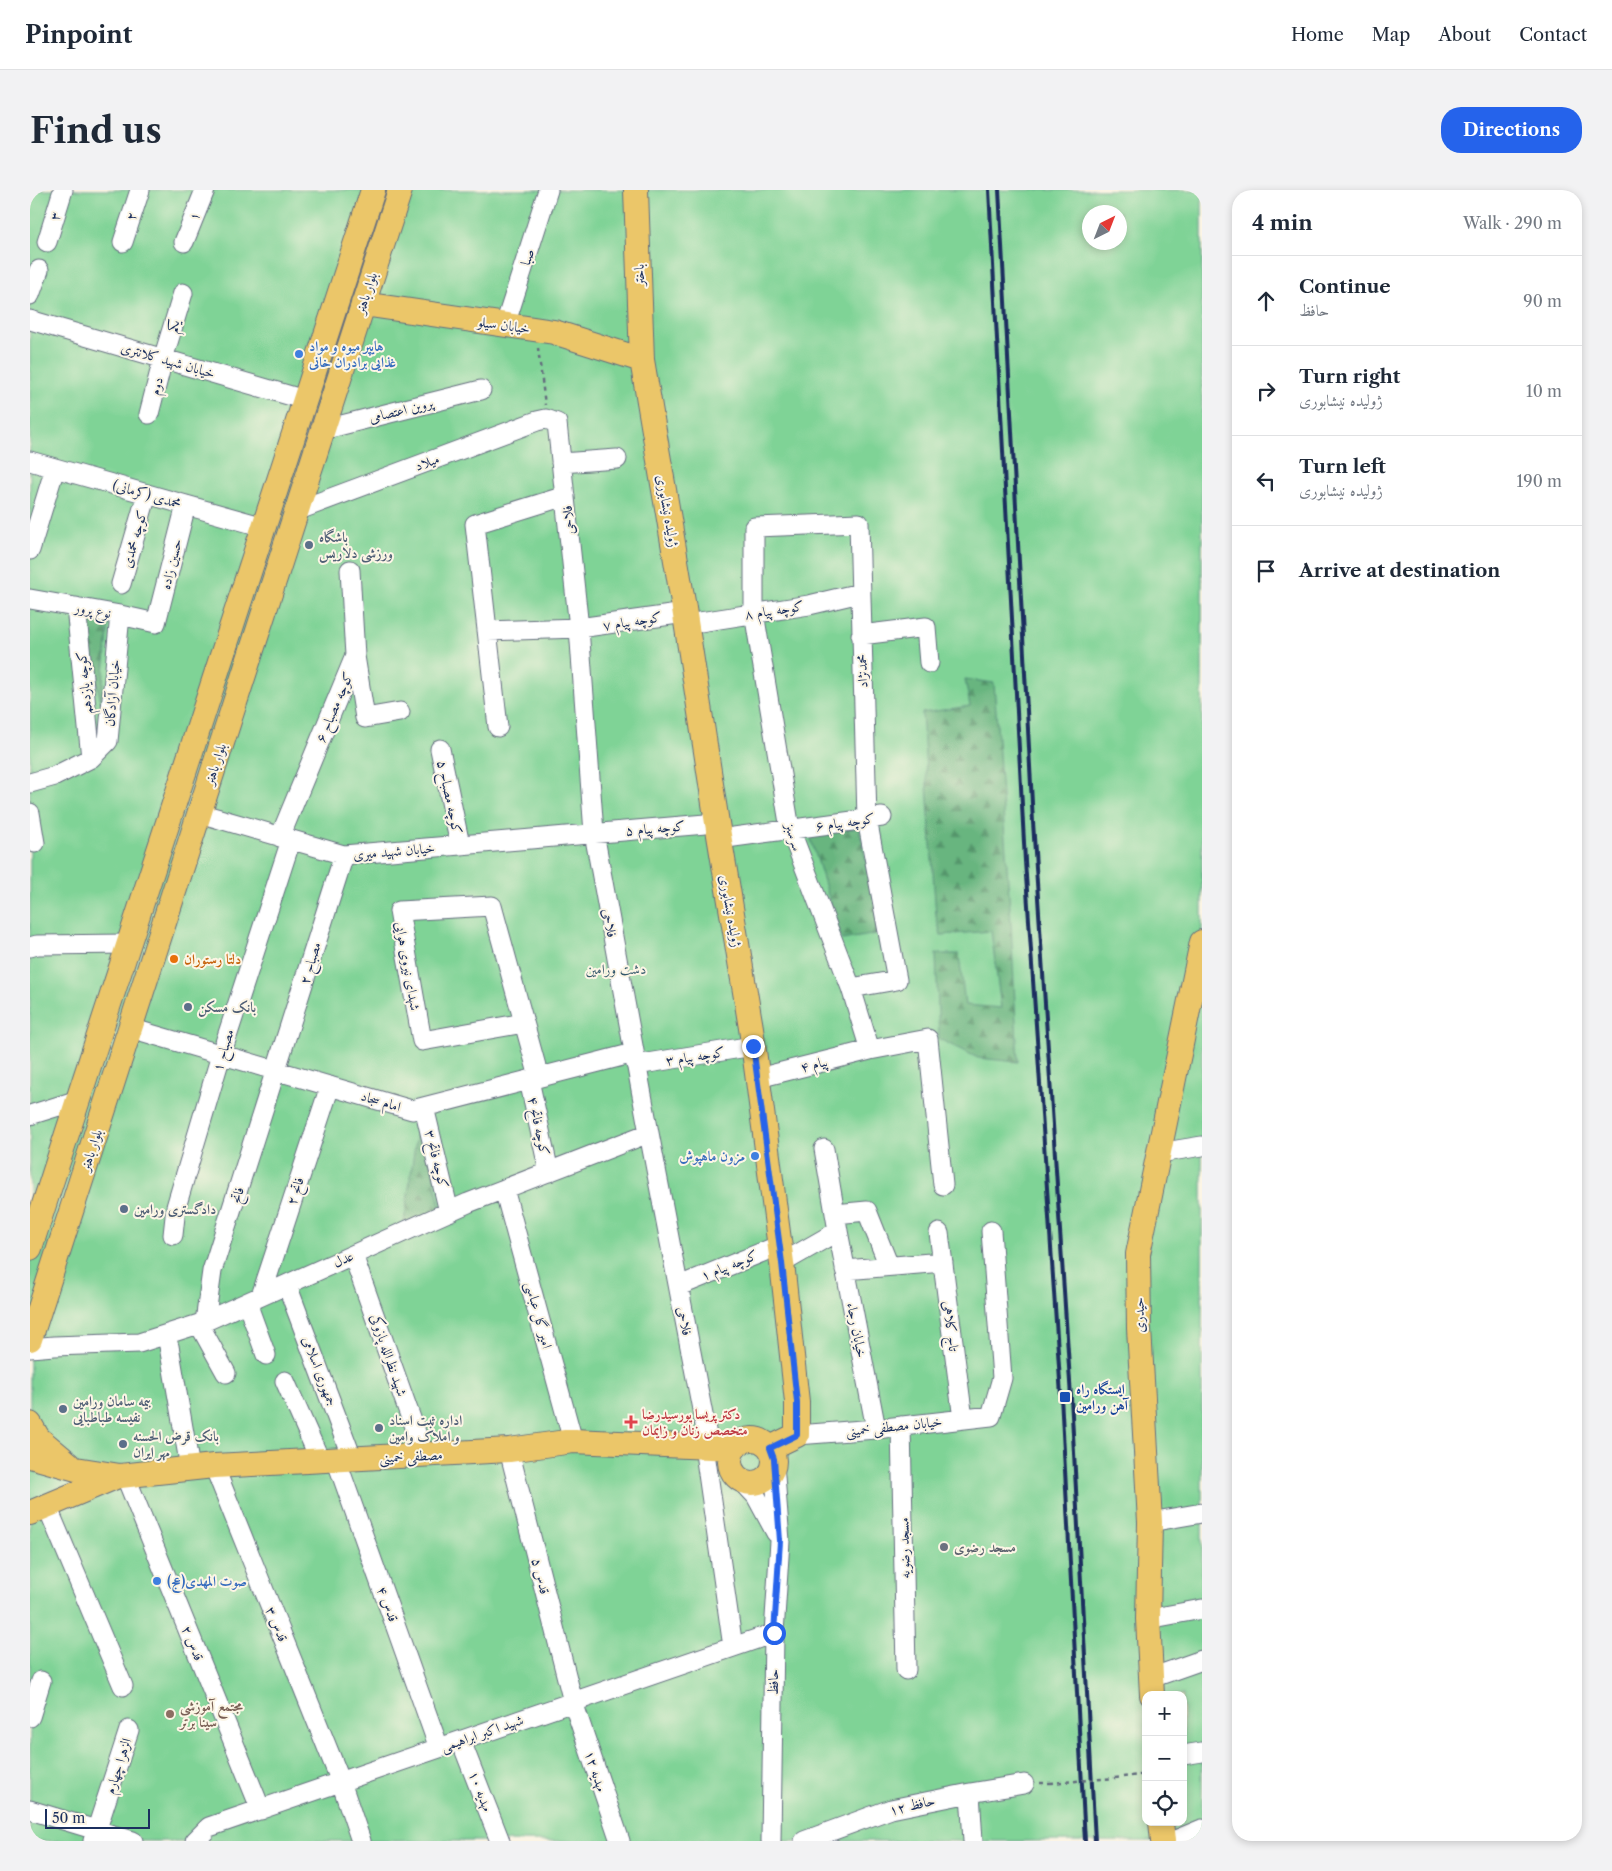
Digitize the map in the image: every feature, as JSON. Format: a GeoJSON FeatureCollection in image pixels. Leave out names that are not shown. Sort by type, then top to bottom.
{"type":"FeatureCollection","features":[{"type":"Feature","properties":{"kind":"main road","name":"بلوار باهنر"},"geometry":{"type":"LineString","coordinates":[[30,1248],[374,190]]}},
{"type":"Feature","properties":{"kind":"main road","name":"بلوار باهنر"},"geometry":{"type":"LineString","coordinates":[[30,1339],[400,190]]}},
{"type":"Feature","properties":{"kind":"main road","name":"باختر"},"geometry":{"type":"LineString","coordinates":[[636,190],[642,360]]}},
{"type":"Feature","properties":{"kind":"main road","name":"خیابان سیلو"},"geometry":{"type":"LineString","coordinates":[[363,304],[554,332],[642,360]]}},
{"type":"Feature","properties":{"kind":"main road","name":"ژولیده نیشابوری"},"geometry":{"type":"LineString","coordinates":[[642,360],[686,618],[758,1078],[781,1254],[797,1402],[797,1435]]}},
{"type":"Feature","properties":{"kind":"main road","name":"حیدری"},"geometry":{"type":"LineString","coordinates":[[1151,1686],[1148,1619],[1150,1522],[1139,1328],[1138,1254],[1202,942]]}},
{"type":"Feature","properties":{"kind":"main road"},"geometry":{"type":"LineString","coordinates":[[30,1424],[38,1438],[76,1470]]}},
{"type":"Feature","properties":{"kind":"main road"},"geometry":{"type":"LineString","coordinates":[[772,1456],[797,1435]]}},
{"type":"Feature","properties":{"kind":"main road"},"geometry":{"type":"LineString","coordinates":[[751,1438],[765,1442],[772,1456],[772,1470],[762,1480],[749,1483],[742,1481],[731,1470],[730,1455],[733,1448],[738,1443],[751,1438]]}},
{"type":"Feature","properties":{"kind":"main road","name":"مصطفی خمینی"},"geometry":{"type":"LineString","coordinates":[[122,1475],[214,1466],[509,1450],[573,1441],[733,1448]]}},
{"type":"Feature","properties":{"kind":"main road"},"geometry":{"type":"LineString","coordinates":[[30,1456],[76,1470],[122,1475]]}},
{"type":"Feature","properties":{"kind":"main road"},"geometry":{"type":"LineString","coordinates":[[39,1510],[122,1475]]}},
{"type":"Feature","properties":{"kind":"main road"},"geometry":{"type":"LineString","coordinates":[[1161,1826],[1163,1841]]}},
{"type":"Feature","properties":{"kind":"street","name":"۳"},"geometry":{"type":"LineString","coordinates":[[47,242],[63,190]]}},
{"type":"Feature","properties":{"kind":"street","name":"۲"},"geometry":{"type":"LineString","coordinates":[[123,242],[140,190]]}},
{"type":"Feature","properties":{"kind":"street","name":"۱"},"geometry":{"type":"LineString","coordinates":[[184,242],[205,190]]}},
{"type":"Feature","properties":{"kind":"street","name":"صبا"},"geometry":{"type":"LineString","coordinates":[[505,325],[548,190]]}},
{"type":"Feature","properties":{"kind":"street"},"geometry":{"type":"LineString","coordinates":[[30,296],[39,270]]}},
{"type":"Feature","properties":{"kind":"street","name":"یکم"},"geometry":{"type":"LineString","coordinates":[[163,358],[183,293]]}},
{"type":"Feature","properties":{"kind":"street","name":"خیابان شهید کلانتری"},"geometry":{"type":"LineString","coordinates":[[30,320],[305,400]]}},
{"type":"Feature","properties":{"kind":"street","name":"دوم"},"geometry":{"type":"LineString","coordinates":[[149,414],[163,358]]}},
{"type":"Feature","properties":{"kind":"street","name":"پروین اعتصامی"},"geometry":{"type":"LineString","coordinates":[[322,430],[480,390]]}},
{"type":"Feature","properties":{"kind":"street","name":"فلاحی"},"geometry":{"type":"LineString","coordinates":[[552,421],[561,463],[579,628],[594,833],[707,1446],[733,1647]]}},
{"type":"Feature","properties":{"kind":"street","name":"میلاد"},"geometry":{"type":"LineString","coordinates":[[296,510],[552,421]]}},
{"type":"Feature","properties":{"kind":"street"},"geometry":{"type":"LineString","coordinates":[[561,463],[617,459]]}},
{"type":"Feature","properties":{"kind":"street","name":"محمدی (کرمانی)"},"geometry":{"type":"LineString","coordinates":[[30,461],[264,527]]}},
{"type":"Feature","properties":{"kind":"street"},"geometry":{"type":"LineString","coordinates":[[30,550],[55,468]]}},
{"type":"Feature","properties":{"kind":"street","name":"کوچه محمدی"},"geometry":{"type":"LineString","coordinates":[[121,584],[146,494]]}},
{"type":"Feature","properties":{"kind":"street"},"geometry":{"type":"LineString","coordinates":[[498,727],[475,524],[565,496]]}},
{"type":"Feature","properties":{"kind":"street","name":"حسین زاده"},"geometry":{"type":"LineString","coordinates":[[156,623],[186,505]]}},
{"type":"Feature","properties":{"kind":"street","name":"محمدنژاد"},"geometry":{"type":"LineString","coordinates":[[851,988],[897,980],[874,818],[861,635],[859,523]]}},
{"type":"Feature","properties":{"kind":"street","name":"سرسبز"},"geometry":{"type":"LineString","coordinates":[[859,523],[754,528],[754,614],[790,829],[851,988],[870,1050]]}},
{"type":"Feature","properties":{"kind":"street","name":"کوچه مصباح ۶"},"geometry":{"type":"LineString","coordinates":[[286,838],[356,656],[350,570]]}},
{"type":"Feature","properties":{"kind":"street","name":"کوچه پیام ۸"},"geometry":{"type":"LineString","coordinates":[[686,618],[754,614],[809,605],[860,593]]}},
{"type":"Feature","properties":{"kind":"street","name":"نوع پرور"},"geometry":{"type":"LineString","coordinates":[[30,599],[156,623]]}},
{"type":"Feature","properties":{"kind":"street","name":"کوچه یازدهم"},"geometry":{"type":"LineString","coordinates":[[76,607],[91,758]]}},
{"type":"Feature","properties":{"kind":"street","name":"خیابان آزادگان"},"geometry":{"type":"LineString","coordinates":[[30,783],[54,776],[91,758],[108,741],[120,615]]}},
{"type":"Feature","properties":{"kind":"street","name":"کوچه پیام ۷"},"geometry":{"type":"LineString","coordinates":[[487,631],[579,628],[686,618]]}},
{"type":"Feature","properties":{"kind":"street"},"geometry":{"type":"LineString","coordinates":[[861,635],[926,627],[929,663]]}},
{"type":"Feature","properties":{"kind":"street"},"geometry":{"type":"LineString","coordinates":[[356,656],[365,718],[400,712]]}},
{"type":"Feature","properties":{"kind":"street","name":"کوچه مصباح ۵"},"geometry":{"type":"LineString","coordinates":[[440,749],[460,845]]}},
{"type":"Feature","properties":{"kind":"street"},"geometry":{"type":"LineString","coordinates":[[30,813],[35,843]]}},
{"type":"Feature","properties":{"kind":"street","name":"خیابان شهید میری"},"geometry":{"type":"LineString","coordinates":[[199,813],[344,855],[594,833]]}},
{"type":"Feature","properties":{"kind":"street","name":"کوچه پیام ۶"},"geometry":{"type":"LineString","coordinates":[[718,831],[790,829],[874,818]]}},
{"type":"Feature","properties":{"kind":"street","name":"کوچه پیام ۵"},"geometry":{"type":"LineString","coordinates":[[594,833],[718,831]]}},
{"type":"Feature","properties":{"kind":"street","name":"مصباح ۱"},"geometry":{"type":"LineString","coordinates":[[173,1234],[176,1207],[286,838]]}},
{"type":"Feature","properties":{"kind":"street","name":"مصباح ۲"},"geometry":{"type":"LineString","coordinates":[[277,1071],[344,855]]}},
{"type":"Feature","properties":{"kind":"street","name":"شهدای نیروی هوایی"},"geometry":{"type":"LineString","coordinates":[[524,1023],[422,1041],[399,911],[492,906],[524,1023],[534,1079]]}},
{"type":"Feature","properties":{"kind":"street"},"geometry":{"type":"LineString","coordinates":[[30,947],[37,945],[129,944]]}},
{"type":"Feature","properties":{"kind":"street","name":"امام سجاد"},"geometry":{"type":"LineString","coordinates":[[130,1028],[412,1110],[534,1079],[635,1059]]}},
{"type":"Feature","properties":{"kind":"street","name":"پیام ۴"},"geometry":{"type":"LineString","coordinates":[[758,1078],[870,1050],[928,1039],[943,1185]]}},
{"type":"Feature","properties":{"kind":"street","name":"کوچه پیام ۳"},"geometry":{"type":"LineString","coordinates":[[635,1059],[753,1046]]}},
{"type":"Feature","properties":{"kind":"street","name":"فاتح"},"geometry":{"type":"LineString","coordinates":[[202,1323],[212,1271],[277,1071]]}},
{"type":"Feature","properties":{"kind":"street","name":"کوچه فاتح ۴"},"geometry":{"type":"LineString","coordinates":[[534,1079],[549,1172]]}},
{"type":"Feature","properties":{"kind":"street","name":"فاتح ۲"},"geometry":{"type":"LineString","coordinates":[[254,1300],[330,1086]]}},
{"type":"Feature","properties":{"kind":"street"},"geometry":{"type":"LineString","coordinates":[[30,1115],[78,1100]]}},
{"type":"Feature","properties":{"kind":"street","name":"کوچه فاتح ۳"},"geometry":{"type":"LineString","coordinates":[[424,1107],[450,1212]]}},
{"type":"Feature","properties":{"kind":"street","name":"عدل"},"geometry":{"type":"LineString","coordinates":[[30,1348],[139,1343],[202,1323],[504,1189],[649,1133]]}},
{"type":"Feature","properties":{"kind":"street"},"geometry":{"type":"LineString","coordinates":[[1159,1153],[1202,1146]]}},
{"type":"Feature","properties":{"kind":"street","name":"خیابان رجاء"},"geometry":{"type":"LineString","coordinates":[[824,1149],[836,1223],[876,1429]]}},
{"type":"Feature","properties":{"kind":"street","name":"امیر گل عباسی"},"geometry":{"type":"LineString","coordinates":[[504,1189],[573,1441]]}},
{"type":"Feature","properties":{"kind":"street"},"geometry":{"type":"LineString","coordinates":[[836,1223],[866,1211],[889,1266]]}},
{"type":"Feature","properties":{"kind":"street","name":"کوچه پیام ۱"},"geometry":{"type":"LineString","coordinates":[[679,1286],[781,1254],[836,1223]]}},
{"type":"Feature","properties":{"kind":"street","name":"خیابان مصطفی خمینی"},"geometry":{"type":"LineString","coordinates":[[797,1435],[876,1429],[991,1416],[1002,1378],[991,1230]]}},
{"type":"Feature","properties":{"kind":"street","name":"تاج کلاهی"},"geometry":{"type":"LineString","coordinates":[[939,1234],[962,1419]]}},
{"type":"Feature","properties":{"kind":"street","name":"شهید نظرالله پازوکی"},"geometry":{"type":"LineString","coordinates":[[353,1255],[424,1456]]}},
{"type":"Feature","properties":{"kind":"street"},"geometry":{"type":"LineString","coordinates":[[845,1270],[943,1262]]}},
{"type":"Feature","properties":{"kind":"street","name":"جمهوری اسلامی"},"geometry":{"type":"LineString","coordinates":[[287,1284],[336,1459]]}},
{"type":"Feature","properties":{"kind":"street"},"geometry":{"type":"LineString","coordinates":[[254,1300],[266,1355]]}},
{"type":"Feature","properties":{"kind":"street"},"geometry":{"type":"LineString","coordinates":[[202,1323],[226,1373]]}},
{"type":"Feature","properties":{"kind":"street"},"geometry":{"type":"LineString","coordinates":[[169,1346],[190,1468]]}},
{"type":"Feature","properties":{"kind":"street"},"geometry":{"type":"LineString","coordinates":[[285,1381],[336,1459]]}},
{"type":"Feature","properties":{"kind":"street","name":"مسجد رضویه"},"geometry":{"type":"LineString","coordinates":[[901,1426],[906,1670]]}},
{"type":"Feature","properties":{"kind":"street","name":"قدس ۵"},"geometry":{"type":"LineString","coordinates":[[509,1450],[573,1702]]}},
{"type":"Feature","properties":{"kind":"street","name":"حافظ"},"geometry":{"type":"LineString","coordinates":[[772,1456],[780,1541],[774,1633],[772,1841]]}},
{"type":"Feature","properties":{"kind":"street","name":"قدس ۴"},"geometry":{"type":"LineString","coordinates":[[336,1459],[439,1748]]}},
{"type":"Feature","properties":{"kind":"street","name":"قدس ۳"},"geometry":{"type":"LineString","coordinates":[[214,1466],[341,1782],[361,1841]]}},
{"type":"Feature","properties":{"kind":"street","name":"قدس ۲"},"geometry":{"type":"LineString","coordinates":[[122,1475],[260,1810]]}},
{"type":"Feature","properties":{"kind":"street"},"geometry":{"type":"LineString","coordinates":[[742,1481],[756,1496],[780,1541]]}},
{"type":"Feature","properties":{"kind":"street"},"geometry":{"type":"LineString","coordinates":[[39,1510],[122,1686]]}},
{"type":"Feature","properties":{"kind":"street"},"geometry":{"type":"LineString","coordinates":[[1150,1522],[1202,1513]]}},
{"type":"Feature","properties":{"kind":"street"},"geometry":{"type":"LineString","coordinates":[[1148,1619],[1202,1609]]}},
{"type":"Feature","properties":{"kind":"street","name":"شهید اکبر ابراهیمی"},"geometry":{"type":"LineString","coordinates":[[195,1841],[209,1827],[774,1633]]}},
{"type":"Feature","properties":{"kind":"street"},"geometry":{"type":"LineString","coordinates":[[1151,1686],[1202,1660]]}},
{"type":"Feature","properties":{"kind":"street"},"geometry":{"type":"LineString","coordinates":[[30,1717],[41,1681]]}},
{"type":"Feature","properties":{"kind":"street","name":"مهدیه ۱۲"},"geometry":{"type":"LineString","coordinates":[[573,1702],[620,1841]]}},
{"type":"Feature","properties":{"kind":"street","name":"الزهرا چهارم"},"geometry":{"type":"LineString","coordinates":[[95,1836],[129,1730]]}},
{"type":"Feature","properties":{"kind":"street","name":"مهدیه ۱۰"},"geometry":{"type":"LineString","coordinates":[[461,1741],[500,1841]]}},
{"type":"Feature","properties":{"kind":"street"},"geometry":{"type":"LineString","coordinates":[[1187,1754],[1202,1752]]}},
{"type":"Feature","properties":{"kind":"street","name":"حافظ ۱۲"},"geometry":{"type":"LineString","coordinates":[[804,1841],[891,1809],[1024,1784]]}},
{"type":"Feature","properties":{"kind":"street"},"geometry":{"type":"LineString","coordinates":[[970,1793],[973,1841]]}},
{"type":"Feature","properties":{"kind":"street"},"geometry":{"type":"LineString","coordinates":[[30,1810],[95,1836],[133,1841]]}},
{"type":"Feature","properties":{"kind":"street"},"geometry":{"type":"LineString","coordinates":[[1173,1841],[1202,1829]]}},
{"type":"Feature","properties":{"kind":"path"},"geometry":{"type":"LineString","coordinates":[[536,329],[552,421]]}},
{"type":"Feature","properties":{"kind":"path"},"geometry":{"type":"LineString","coordinates":[[1050,1783],[1142,1775]]}},
{"type":"Feature","properties":{"kind":"green space","name":"دشت ورامین"},"geometry":{"type":"Polygon","coordinates":[[[30,190],[1202,190],[1202,1841],[30,1841],[30,190]]]}},
{"type":"Feature","properties":{"kind":"green space"},"geometry":{"type":"Polygon","coordinates":[[[83,619],[109,623],[101,702],[83,619]]]}},
{"type":"Feature","properties":{"kind":"green space"},"geometry":{"type":"Polygon","coordinates":[[[965,679],[994,683],[1011,923],[1018,1062],[978,1058],[939,1039],[936,954],[959,954],[965,1005],[1001,1008],[991,931],[941,935],[936,916],[922,713],[970,706],[965,679]]]}},
{"type":"Feature","properties":{"kind":"green space"},"geometry":{"type":"Polygon","coordinates":[[[859,828],[882,933],[842,940],[809,833],[859,828]]]}},
{"type":"Feature","properties":{"kind":"green space"},"geometry":{"type":"Polygon","coordinates":[[[417,1131],[424,1132],[441,1210],[404,1223],[417,1131]]]}},
{"type":"Feature","properties":{"kind":"railway"},"geometry":{"type":"LineString","coordinates":[[989,190],[1025,861],[1061,1396],[1085,1841]]}},
{"type":"Feature","properties":{"kind":"railway"},"geometry":{"type":"LineString","coordinates":[[999,190],[1033,822],[1071,1397],[1095,1841]]}},
{"type":"Feature","properties":{"kind":"place","name":"هایپر میوه و‌ مواد غذایی برادران خانی"},"geometry":{"type":"Point","coordinates":[299,354]}},
{"type":"Feature","properties":{"kind":"place","name":"باشگاه ورزشی دلاریس"},"geometry":{"type":"Point","coordinates":[309,545]}},
{"type":"Feature","properties":{"kind":"place","name":"دلتا رستوران"},"geometry":{"type":"Point","coordinates":[174,959]}},
{"type":"Feature","properties":{"kind":"place","name":"بانک مسکن"},"geometry":{"type":"Point","coordinates":[188,1007]}},
{"type":"Feature","properties":{"kind":"place","name":"مزون ماهپوش"},"geometry":{"type":"Point","coordinates":[755,1156]}},
{"type":"Feature","properties":{"kind":"place","name":"دادگستری ورامین"},"geometry":{"type":"Point","coordinates":[124,1209]}},
{"type":"Feature","properties":{"kind":"place","name":"ایستگاه راه آهن ورامین"},"geometry":{"type":"Point","coordinates":[1065,1397]}},
{"type":"Feature","properties":{"kind":"place","name":"بیمه سامان ورامین نفیسه طباطبایی"},"geometry":{"type":"Point","coordinates":[63,1409]}},
{"type":"Feature","properties":{"kind":"place","name":"دکتر پریسا پورسیدرضا متخصص زنان و زایمان"},"geometry":{"type":"Point","coordinates":[631,1422]}},
{"type":"Feature","properties":{"kind":"place","name":"اداره ثبت اسناد و املاک وامین"},"geometry":{"type":"Point","coordinates":[379,1428]}},
{"type":"Feature","properties":{"kind":"place","name":"بانک قرض الحسنه مهر ایران"},"geometry":{"type":"Point","coordinates":[123,1444]}},
{"type":"Feature","properties":{"kind":"place","name":"مسجد رضوی"},"geometry":{"type":"Point","coordinates":[944,1547]}},
{"type":"Feature","properties":{"kind":"place","name":"صوت المهدی(عج)"},"geometry":{"type":"Point","coordinates":[157,1581]}},
{"type":"Feature","properties":{"kind":"place","name":"مجتمع آموزشی سینا برتر"},"geometry":{"type":"Point","coordinates":[170,1714]}},
{"type":"Feature","properties":{"kind":"route"},"geometry":{"type":"LineString","coordinates":[[753,1046],[780,1245],[797,1402],[797,1435],[770,1448],[774,1455],[780,1541],[774,1633]]}}]}
